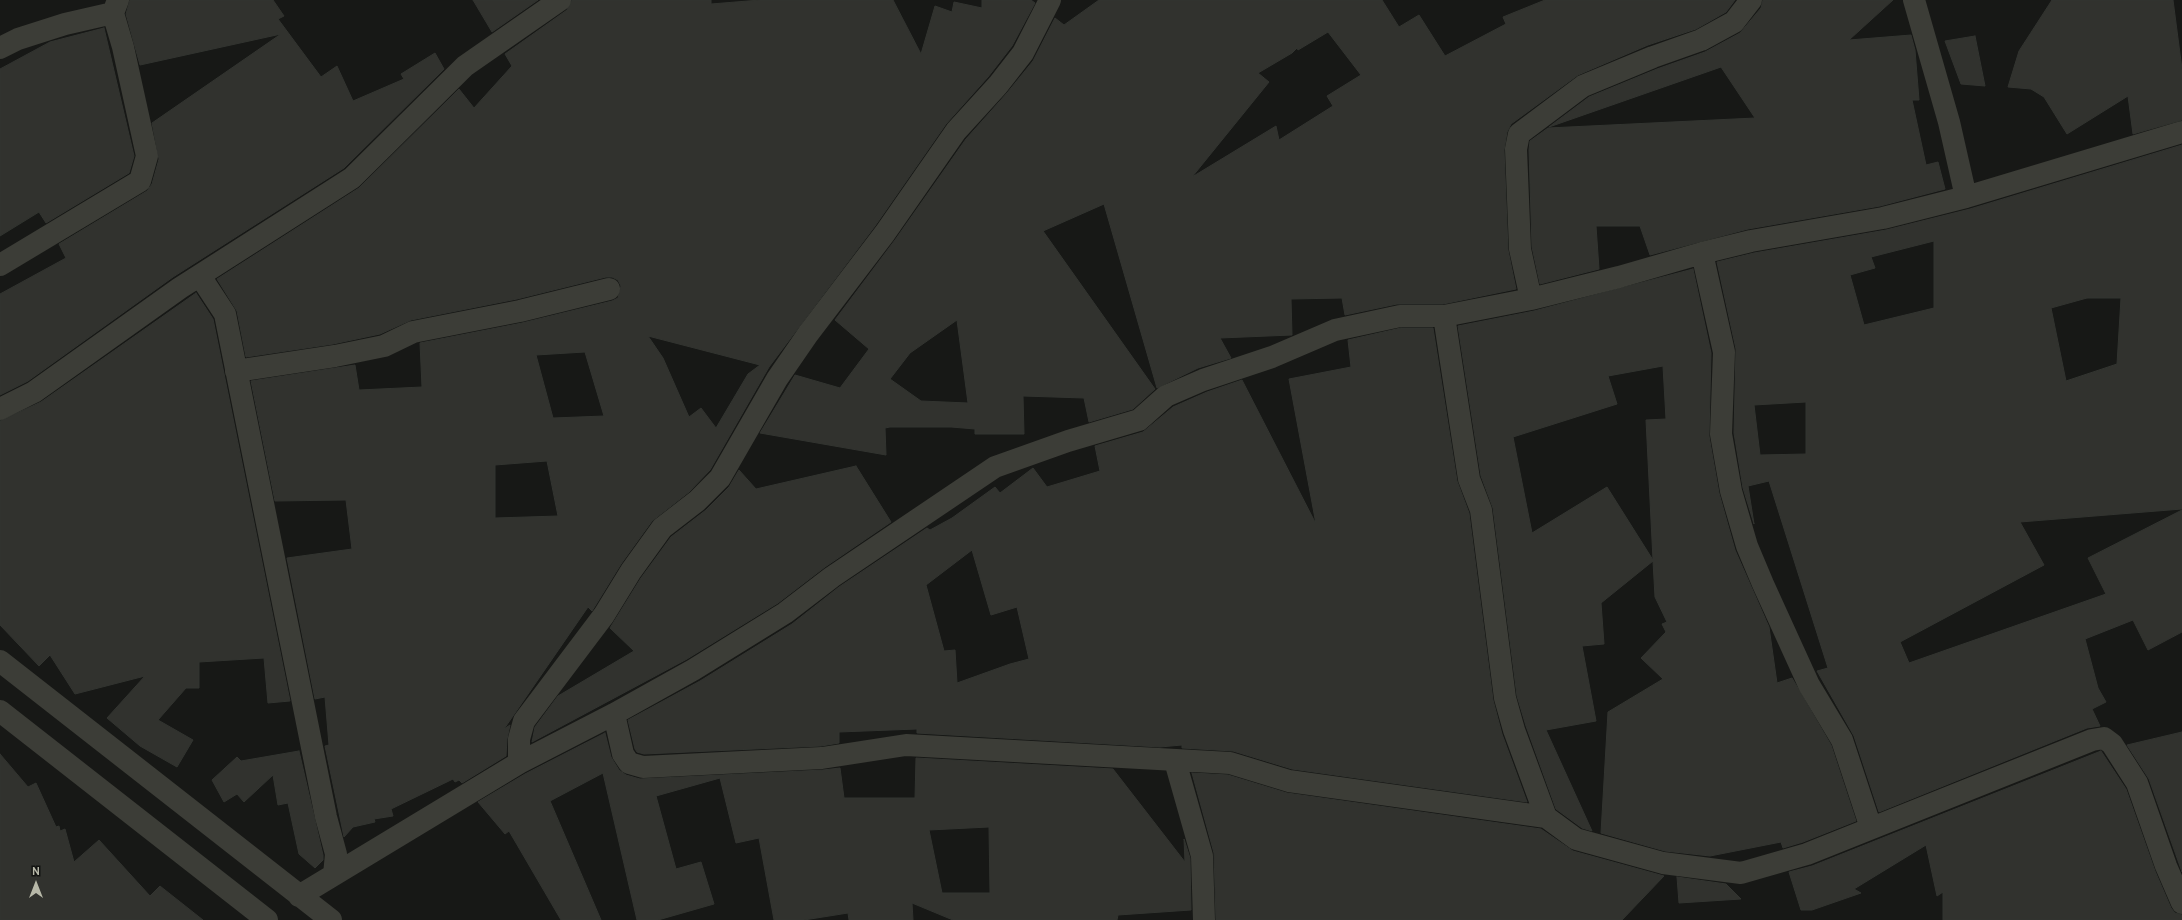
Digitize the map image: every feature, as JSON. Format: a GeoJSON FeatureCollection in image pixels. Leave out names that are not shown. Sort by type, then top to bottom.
{"type":"FeatureCollection","features":[{"type":"Feature","properties":{"kind":"street"},"geometry":{"type":"LineString","coordinates":[[0,409],[34,392],[200,276],[352,178],[465,66],[560,0]]}},
{"type":"Feature","properties":{"kind":"street"},"geometry":{"type":"LineString","coordinates":[[519,763],[519,739],[524,722],[604,614],[631,571],[662,528],[696,501],[720,478],[777,379],[808,334],[885,233],[956,131],[998,85],[1023,53],[1050,0]]}},
{"type":"Feature","properties":{"kind":"street"},"geometry":{"type":"LineString","coordinates":[[1531,299],[1520,249],[1516,149],[1519,134],[1583,86],[1653,57],[1701,40],[1734,22],[1751,0]]}},
{"type":"Feature","properties":{"kind":"street"},"geometry":{"type":"LineString","coordinates":[[1914,0],[1949,122],[1966,197]]}},
{"type":"Feature","properties":{"kind":"street"},"geometry":{"type":"LineString","coordinates":[[0,48],[18,39],[116,6],[123,47],[147,156],[140,181],[0,265]]}},
{"type":"Feature","properties":{"kind":"street"},"geometry":{"type":"LineString","coordinates":[[299,896],[519,763],[614,714],[693,670],[785,613],[832,577],[995,467],[1068,441],[1139,420],[1166,396],[1203,380],[1272,357],[1334,330],[1400,316],[1444,316],[1531,299],[1751,241],[1883,218],[1966,197],[2182,132]]}},
{"type":"Feature","properties":{"kind":"street"},"geometry":{"type":"LineString","coordinates":[[1702,253],[1724,352],[1721,434],[1731,490],[1747,546],[1809,685],[1842,740],[1870,828]]}},
{"type":"Feature","properties":{"kind":"street"},"geometry":{"type":"LineString","coordinates":[[200,276],[225,314],[326,817],[336,854],[334,875]]}},
{"type":"Feature","properties":{"kind":"street"},"geometry":{"type":"LineString","coordinates":[[236,371],[335,356],[384,346],[413,332],[520,311],[609,289]]}},
{"type":"Feature","properties":{"kind":"street"},"geometry":{"type":"LineString","coordinates":[[1444,316],[1469,479],[1481,510],[1506,698],[1514,730],[1546,817]]}},
{"type":"Feature","properties":{"kind":"street"},"geometry":{"type":"LineString","coordinates":[[0,661],[330,920]]}},
{"type":"Feature","properties":{"kind":"street"},"geometry":{"type":"LineString","coordinates":[[0,712],[267,920]]}},
{"type":"Feature","properties":{"kind":"street"},"geometry":{"type":"LineString","coordinates":[[614,714],[623,754],[629,763],[643,767],[822,758],[906,745],[1230,763],[1289,781],[1546,817],[1576,839],[1663,863],[1741,873],[1807,854],[2092,740],[2104,738],[2112,744],[2137,783],[2166,866],[2182,903]]}},
{"type":"Feature","properties":{"kind":"street"},"geometry":{"type":"LineString","coordinates":[[1175,761],[1202,856],[1204,920]]}},
{"type":"Feature","properties":{"kind":"building"},"geometry":{"type":"Polygon","coordinates":[[[130,0],[273,0],[284,16],[278,19],[321,77],[337,66],[353,101],[404,79],[401,74],[435,53],[444,69],[344,168],[173,277],[28,381],[0,395],[0,294],[66,258],[59,244],[147,191],[152,184],[159,159],[152,123],[281,34],[140,65],[126,14],[130,0]]]}},
{"type":"Feature","properties":{"kind":"building"},"geometry":{"type":"Polygon","coordinates":[[[473,0],[538,0],[492,32],[473,0]]]}},
{"type":"Feature","properties":{"kind":"building"},"geometry":{"type":"Polygon","coordinates":[[[572,0],[711,0],[711,4],[760,0],[893,0],[921,54],[935,6],[952,12],[954,2],[982,8],[982,0],[1031,0],[1035,3],[1012,46],[988,77],[946,124],[875,226],[769,367],[710,470],[689,492],[652,521],[621,564],[592,611],[588,607],[504,729],[510,725],[506,756],[462,783],[459,780],[455,782],[453,779],[391,809],[393,816],[374,819],[375,822],[353,827],[344,837],[325,746],[329,745],[325,697],[315,699],[287,558],[352,549],[346,500],[275,501],[251,381],[355,365],[359,390],[422,387],[420,343],[522,323],[612,301],[618,298],[621,286],[618,280],[612,277],[606,277],[517,299],[411,320],[380,334],[333,344],[246,357],[237,311],[217,279],[359,188],[459,89],[474,108],[512,66],[505,54],[567,10],[572,0]],[[648,336],[663,358],[689,417],[701,408],[716,428],[748,374],[760,365],[648,336]],[[585,352],[536,355],[553,418],[604,416],[585,352]],[[547,461],[495,465],[495,518],[558,516],[547,461]]]}},
{"type":"Feature","properties":{"kind":"building"},"geometry":{"type":"Polygon","coordinates":[[[1099,0],[1382,0],[1399,27],[1419,15],[1445,56],[1506,24],[1503,17],[1545,0],[1735,0],[1726,12],[1696,29],[1648,45],[1578,75],[1511,124],[1507,132],[1504,150],[1508,250],[1516,289],[1443,304],[1397,304],[1345,315],[1342,298],[1291,299],[1292,335],[1220,338],[1231,358],[1198,368],[1157,388],[1104,204],[1043,231],[1155,389],[1133,409],[1089,422],[1084,398],[1023,396],[1024,434],[975,434],[975,429],[951,427],[890,427],[885,428],[886,455],[760,433],[795,375],[840,388],[869,349],[835,320],[895,240],[966,139],[1033,61],[1055,18],[1064,25],[1099,0]],[[1328,32],[1298,50],[1297,48],[1292,53],[1258,73],[1269,82],[1192,177],[1276,126],[1279,140],[1333,106],[1327,96],[1361,75],[1328,32]],[[957,320],[910,353],[890,379],[921,401],[968,403],[957,320]]]}},
{"type":"Feature","properties":{"kind":"building"},"geometry":{"type":"Polygon","coordinates":[[[1763,0],[1893,0],[1849,40],[1911,35],[1915,50],[1919,100],[1912,100],[1926,165],[1938,162],[1945,189],[1880,206],[1748,229],[1650,255],[1640,226],[1596,226],[1599,269],[1540,284],[1532,247],[1530,141],[1548,128],[1755,118],[1721,67],[1549,127],[1589,97],[1657,69],[1705,52],[1740,33],[1761,8],[1763,0]]]}},
{"type":"Feature","properties":{"kind":"building"},"geometry":{"type":"Polygon","coordinates":[[[2052,0],[2173,0],[2182,69],[2182,120],[2133,134],[2128,96],[2067,134],[2044,97],[2031,89],[2008,87],[2019,51],[2052,0]]]}},
{"type":"Feature","properties":{"kind":"building"},"geometry":{"type":"Polygon","coordinates":[[[104,28],[134,156],[129,173],[46,223],[39,212],[0,236],[0,69],[50,42],[104,28]]]}},
{"type":"Feature","properties":{"kind":"building"},"geometry":{"type":"Polygon","coordinates":[[[1975,36],[1985,86],[1961,84],[1945,41],[1975,36]]]}},
{"type":"Feature","properties":{"kind":"building"},"geometry":{"type":"Polygon","coordinates":[[[2182,145],[2182,509],[2020,522],[2044,565],[1900,642],[1909,663],[2106,594],[2088,558],[2182,510],[2182,632],[2148,650],[2133,620],[2085,639],[2098,688],[2106,702],[2092,709],[2100,726],[2087,728],[1879,812],[1854,736],[1817,671],[1828,668],[1769,481],[1748,486],[1754,524],[1743,488],[1734,433],[1736,349],[1717,262],[1754,253],[1886,230],[1970,209],[2182,145]],[[1934,241],[1871,257],[1875,268],[1850,275],[1864,325],[1934,308],[1934,241]],[[2087,298],[2051,308],[2066,381],[2117,364],[2121,298],[2087,298]],[[1806,402],[1754,405],[1760,455],[1806,454],[1806,402]]]}},
{"type":"Feature","properties":{"kind":"building"},"geometry":{"type":"Polygon","coordinates":[[[1693,269],[1711,353],[1709,436],[1719,493],[1735,550],[1769,627],[1777,683],[1792,678],[1831,745],[1856,821],[1803,842],[1783,848],[1781,842],[1710,856],[1665,851],[1601,833],[1608,712],[1663,679],[1641,658],[1666,632],[1662,624],[1667,622],[1655,597],[1653,561],[1601,603],[1604,644],[1582,646],[1596,721],[1546,730],[1592,831],[1582,828],[1556,809],[1526,726],[1517,696],[1493,508],[1481,476],[1458,326],[1534,311],[1693,269]],[[1663,366],[1608,376],[1617,404],[1513,437],[1532,533],[1607,487],[1653,560],[1646,420],[1666,419],[1663,366]]]}},
{"type":"Feature","properties":{"kind":"building"},"geometry":{"type":"Polygon","coordinates":[[[196,293],[213,319],[290,701],[268,703],[264,658],[199,662],[199,688],[186,688],[158,720],[193,740],[177,767],[140,746],[107,718],[145,676],[75,694],[50,655],[39,666],[0,625],[0,421],[41,402],[196,293]]]}},
{"type":"Feature","properties":{"kind":"building"},"geometry":{"type":"Polygon","coordinates":[[[1401,328],[1433,328],[1457,481],[1469,513],[1493,700],[1502,734],[1527,802],[1292,769],[1233,751],[1182,748],[1182,745],[1160,747],[917,733],[917,729],[839,732],[839,743],[821,746],[644,754],[637,752],[635,749],[628,720],[700,681],[792,624],[839,587],[927,528],[930,530],[952,518],[995,487],[1000,493],[1033,468],[1047,487],[1100,471],[1095,446],[1143,432],[1173,407],[1207,392],[1242,380],[1316,524],[1289,379],[1351,367],[1348,340],[1401,328]],[[972,550],[926,585],[944,651],[955,650],[957,683],[1010,664],[1029,659],[1017,607],[991,615],[972,550]]]}},
{"type":"Feature","properties":{"kind":"building"},"geometry":{"type":"Polygon","coordinates":[[[856,466],[891,522],[825,567],[778,603],[687,659],[532,742],[535,727],[558,696],[634,651],[610,628],[641,578],[671,537],[706,510],[729,487],[739,470],[756,489],[856,466]]]}},
{"type":"Feature","properties":{"kind":"building"},"geometry":{"type":"Polygon","coordinates":[[[2182,732],[2182,872],[2149,779],[2127,745],[2182,732]]]}},
{"type":"Feature","properties":{"kind":"building"},"geometry":{"type":"Polygon","coordinates":[[[605,733],[611,757],[619,770],[626,775],[640,779],[840,768],[844,798],[915,798],[916,758],[1113,769],[1185,862],[1184,839],[1190,858],[1191,910],[1118,915],[1117,920],[953,920],[912,903],[913,920],[849,920],[848,913],[804,920],[774,920],[759,838],[736,843],[720,778],[656,796],[676,869],[701,862],[714,904],[658,920],[637,920],[603,773],[550,801],[601,920],[561,920],[509,831],[505,834],[478,802],[525,774],[605,733]],[[989,827],[929,830],[942,893],[990,893],[989,827]]]}},
{"type":"Feature","properties":{"kind":"building"},"geometry":{"type":"Polygon","coordinates":[[[299,751],[323,855],[323,860],[315,868],[299,854],[288,803],[278,805],[273,775],[244,802],[237,794],[224,802],[212,780],[237,757],[241,761],[299,751]]]}},
{"type":"Feature","properties":{"kind":"building"},"geometry":{"type":"Polygon","coordinates":[[[2101,751],[2126,789],[2155,871],[2171,908],[2175,913],[2182,915],[2182,920],[1943,920],[1943,892],[1937,896],[1926,845],[1854,889],[1861,893],[1812,910],[1801,910],[1789,872],[1812,866],[2101,751]]]}},
{"type":"Feature","properties":{"kind":"building"},"geometry":{"type":"Polygon","coordinates":[[[0,754],[28,787],[36,783],[56,827],[59,826],[60,831],[65,829],[74,862],[99,840],[150,896],[160,886],[203,920],[0,920],[0,754]]]}},
{"type":"Feature","properties":{"kind":"building"},"geometry":{"type":"Polygon","coordinates":[[[1192,773],[1228,775],[1287,793],[1541,829],[1573,851],[1664,876],[1622,920],[1216,920],[1214,853],[1192,773]]]}},
{"type":"Feature","properties":{"kind":"building"},"geometry":{"type":"Polygon","coordinates":[[[1677,877],[1726,884],[1741,899],[1679,903],[1677,877]]]}}]}
